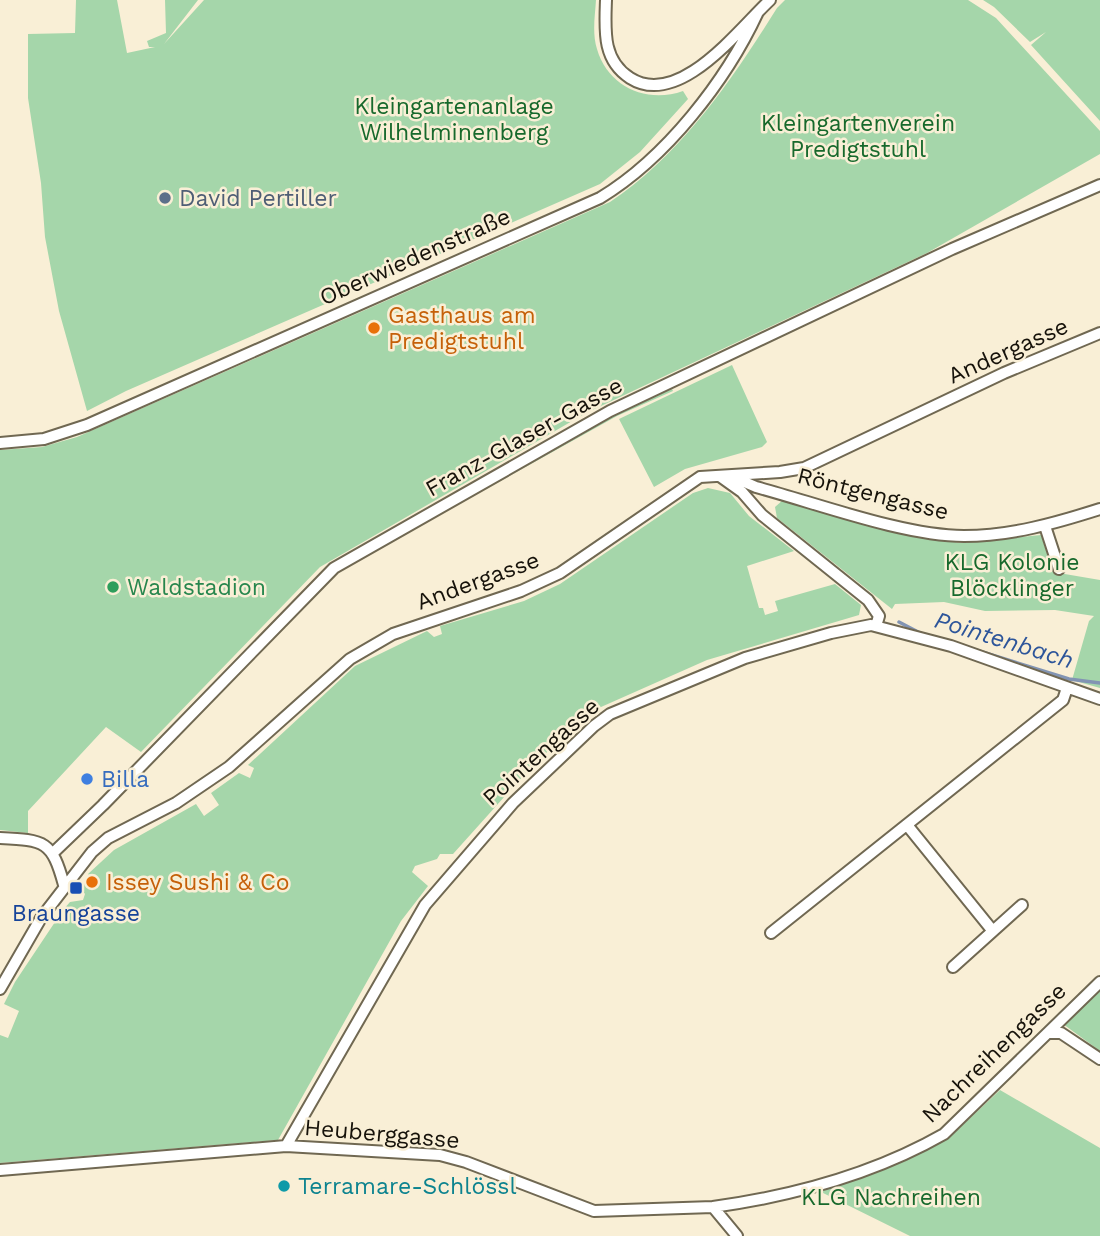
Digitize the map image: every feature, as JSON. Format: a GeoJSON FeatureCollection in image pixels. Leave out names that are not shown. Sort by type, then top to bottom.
{"type":"FeatureCollection","features":[{"type":"Feature","properties":{"kind":"street"},"geometry":{"type":"LineString","coordinates":[[606,0],[605,30],[610,55],[630,78],[656,87],[687,77],[758,12]]}},
{"type":"Feature","properties":{"kind":"street","name":"Oberwiedenstraße"},"geometry":{"type":"LineString","coordinates":[[0,443],[44,439],[87,425],[600,198],[644,166],[714,89],[738,52],[758,12],[770,0]]}},
{"type":"Feature","properties":{"kind":"street","name":"Franz-Glaser-Gasse"},"geometry":{"type":"LineString","coordinates":[[54,852],[334,568],[610,411],[952,249],[1100,185]]}},
{"type":"Feature","properties":{"kind":"street","name":"Andergasse"},"geometry":{"type":"LineString","coordinates":[[0,989],[64,885],[107,838],[203,786],[269,733],[350,659],[393,634],[539,583],[598,549],[700,477],[793,471],[817,463],[1004,373],[1100,333]]}},
{"type":"Feature","properties":{"kind":"street"},"geometry":{"type":"LineString","coordinates":[[720,476],[735,486],[762,515],[868,600],[879,616],[876,625]]}},
{"type":"Feature","properties":{"kind":"street","name":"Röntgengasse"},"geometry":{"type":"LineString","coordinates":[[720,476],[737,478],[756,487],[936,533],[964,536],[1045,526],[1100,509]]}},
{"type":"Feature","properties":{"kind":"street"},"geometry":{"type":"LineString","coordinates":[[1045,526],[1059,569]]}},
{"type":"Feature","properties":{"kind":"street","name":"Pointengasse"},"geometry":{"type":"LineString","coordinates":[[286,1146],[425,905],[492,824],[594,726],[629,705],[737,661],[831,633],[876,625],[951,646],[1100,699]]}},
{"type":"Feature","properties":{"kind":"street"},"geometry":{"type":"LineString","coordinates":[[771,933],[1063,700],[1067,688]]}},
{"type":"Feature","properties":{"kind":"street"},"geometry":{"type":"LineString","coordinates":[[907,825],[992,930]]}},
{"type":"Feature","properties":{"kind":"street"},"geometry":{"type":"LineString","coordinates":[[0,838],[34,842],[54,852],[64,885]]}},
{"type":"Feature","properties":{"kind":"street"},"geometry":{"type":"LineString","coordinates":[[953,967],[1022,905]]}},
{"type":"Feature","properties":{"kind":"street","name":"Nachreihengasse"},"geometry":{"type":"LineString","coordinates":[[713,1207],[790,1194],[933,1140],[954,1126],[1100,982]]}},
{"type":"Feature","properties":{"kind":"street"},"geometry":{"type":"LineString","coordinates":[[1048,1033],[1062,1032],[1100,1059]]}},
{"type":"Feature","properties":{"kind":"street","name":"Heuberggasse"},"geometry":{"type":"LineString","coordinates":[[0,1170],[286,1146],[440,1155],[466,1162],[594,1212],[713,1207]]}},
{"type":"Feature","properties":{"kind":"street"},"geometry":{"type":"LineString","coordinates":[[713,1207],[737,1236]]}},
{"type":"Feature","properties":{"kind":"green space","name":"Kleingartenanlage Wilhelminenberg"},"geometry":{"type":"Polygon","coordinates":[[[76,0],[117,0],[127,53],[155,47],[149,47],[147,41],[166,33],[165,0],[198,0],[164,44],[204,0],[596,0],[595,43],[602,62],[610,73],[631,89],[643,93],[656,95],[683,91],[688,99],[640,152],[600,184],[126,391],[87,411],[59,311],[45,237],[41,183],[28,98],[28,34],[75,33],[76,0]]]}},
{"type":"Feature","properties":{"kind":"green space","name":"Kleingartenverein Predigtstuhl"},"geometry":{"type":"Polygon","coordinates":[[[785,0],[968,0],[996,18],[1100,131],[1100,154],[927,253],[586,413],[320,567],[141,752],[106,727],[28,811],[28,833],[0,830],[0,450],[42,447],[77,437],[610,202],[660,162],[682,139],[723,89],[785,0]]]}},
{"type":"Feature","properties":{"kind":"green space"},"geometry":{"type":"Polygon","coordinates":[[[983,0],[1100,0],[1100,121],[1031,45],[1046,32],[1030,42],[994,7],[983,0]]]}},
{"type":"Feature","properties":{"kind":"green space"},"geometry":{"type":"Polygon","coordinates":[[[732,365],[767,442],[762,447],[685,469],[654,487],[619,419],[732,365]]]}},
{"type":"Feature","properties":{"kind":"green space"},"geometry":{"type":"Polygon","coordinates":[[[672,389],[673,391],[617,416],[479,493],[616,415],[672,389]]]}},
{"type":"Feature","properties":{"kind":"green space"},"geometry":{"type":"Polygon","coordinates":[[[708,488],[730,493],[749,516],[794,551],[747,566],[759,608],[763,608],[765,615],[778,611],[775,601],[835,584],[861,605],[859,615],[707,660],[592,711],[533,765],[453,854],[440,854],[437,859],[415,866],[412,872],[428,886],[401,921],[278,1140],[0,1163],[0,1035],[8,1038],[19,1011],[4,1004],[15,982],[63,910],[70,902],[83,900],[85,894],[80,887],[90,877],[88,874],[114,850],[196,804],[204,816],[219,805],[211,793],[239,773],[250,778],[254,768],[248,765],[355,666],[427,631],[434,637],[442,634],[440,626],[524,601],[560,584],[693,493],[708,488]]]}},
{"type":"Feature","properties":{"kind":"green space","name":"KLG Kolonie Blöcklinger"},"geometry":{"type":"Polygon","coordinates":[[[783,500],[907,534],[960,543],[1041,535],[1053,572],[1100,580],[1100,688],[1072,680],[1089,621],[1094,616],[1055,610],[985,611],[944,602],[895,604],[892,609],[777,518],[775,507],[783,500]]]}},
{"type":"Feature","properties":{"kind":"green space"},"geometry":{"type":"Polygon","coordinates":[[[1100,986],[1100,1051],[1063,1024],[1100,986]]]}},
{"type":"Feature","properties":{"kind":"green space","name":"KLG Nachreihen"},"geometry":{"type":"Polygon","coordinates":[[[1000,1090],[1100,1148],[1100,1236],[910,1236],[819,1191],[905,1161],[948,1139],[1000,1090]]]}},
{"type":"Feature","properties":{"kind":"waterway","name":"Pointenbach"},"geometry":{"type":"LineString","coordinates":[[899,622],[920,633]]}},
{"type":"Feature","properties":{"kind":"waterway","name":"Pointenbach"},"geometry":{"type":"LineString","coordinates":[[931,636],[1069,679],[1100,683]]}},
{"type":"Feature","properties":{"kind":"place","name":"David Pertiller"},"geometry":{"type":"Point","coordinates":[165,198]}},
{"type":"Feature","properties":{"kind":"place","name":"Gasthaus am Predigtstuhl"},"geometry":{"type":"Point","coordinates":[374,328]}},
{"type":"Feature","properties":{"kind":"place","name":"Waldstadion"},"geometry":{"type":"Point","coordinates":[113,587]}},
{"type":"Feature","properties":{"kind":"place","name":"Billa"},"geometry":{"type":"Point","coordinates":[87,779]}},
{"type":"Feature","properties":{"kind":"place","name":"Issey Sushi & Co"},"geometry":{"type":"Point","coordinates":[92,882]}},
{"type":"Feature","properties":{"kind":"place","name":"Braungasse"},"geometry":{"type":"Point","coordinates":[76,888]}},
{"type":"Feature","properties":{"kind":"place","name":"Terramare-Schlössl"},"geometry":{"type":"Point","coordinates":[284,1186]}}]}
